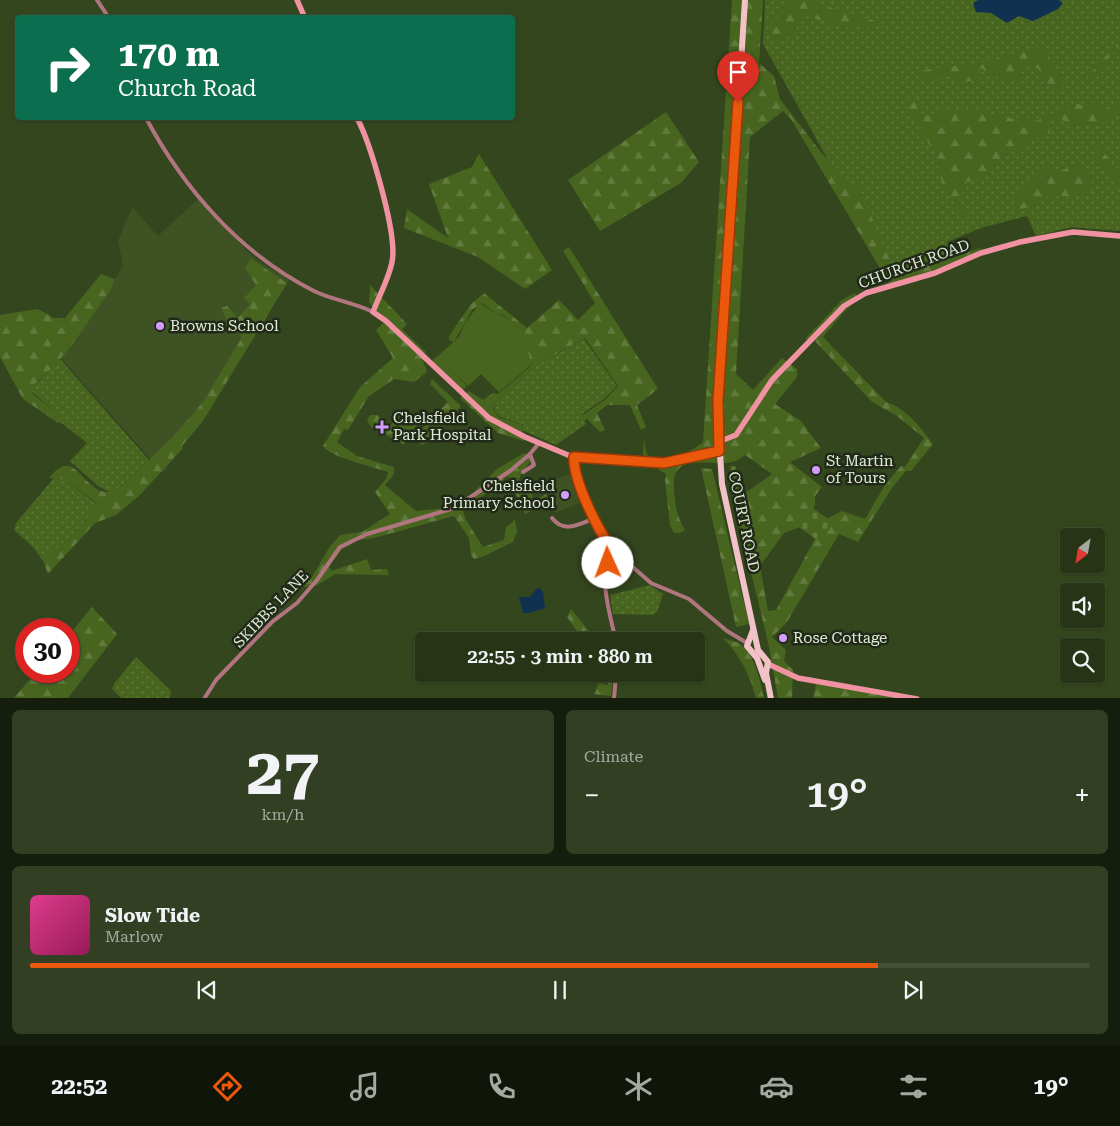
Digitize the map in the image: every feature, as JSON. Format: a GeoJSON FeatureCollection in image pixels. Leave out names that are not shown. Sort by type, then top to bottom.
{"type":"FeatureCollection","features":[{"type":"Feature","properties":{"kind":"main road","name":"COURT ROAD"},"geometry":{"type":"LineString","coordinates":[[745,0],[720,372],[718,442],[724,494],[757,644],[759,652],[767,663]]}},
{"type":"Feature","properties":{"kind":"main road"},"geometry":{"type":"LineString","coordinates":[[748,645],[754,629]]}},
{"type":"Feature","properties":{"kind":"main road"},"geometry":{"type":"LineString","coordinates":[[748,645],[755,650],[757,644]]}},
{"type":"Feature","properties":{"kind":"main road"},"geometry":{"type":"LineString","coordinates":[[748,645],[759,664],[771,698]]}},
{"type":"Feature","properties":{"kind":"main road"},"geometry":{"type":"LineString","coordinates":[[759,664],[767,663],[766,683]]}},
{"type":"Feature","properties":{"kind":"street"},"geometry":{"type":"LineString","coordinates":[[96,0],[107,15]]}},
{"type":"Feature","properties":{"kind":"street"},"geometry":{"type":"LineString","coordinates":[[297,0],[304,15]]}},
{"type":"Feature","properties":{"kind":"street"},"geometry":{"type":"LineString","coordinates":[[147,120],[160,143],[198,196],[252,252],[318,294],[373,312],[386,321],[489,418],[539,443],[574,457],[664,463],[719,451]]}},
{"type":"Feature","properties":{"kind":"street"},"geometry":{"type":"LineString","coordinates":[[358,120],[368,142],[388,216],[393,261],[373,312]]}},
{"type":"Feature","properties":{"kind":"street","name":"CHURCH ROAD"},"geometry":{"type":"LineString","coordinates":[[718,442],[736,435],[772,380],[844,306],[866,292],[935,274],[981,254],[1020,242],[1072,232],[1120,236]]}},
{"type":"Feature","properties":{"kind":"street","name":"SKIBBS LANE"},"geometry":{"type":"LineString","coordinates":[[204,698],[216,680],[317,580],[340,547],[367,534],[454,508],[510,472],[539,443]]}},
{"type":"Feature","properties":{"kind":"street"},"geometry":{"type":"LineString","coordinates":[[522,472],[534,465],[530,454]]}},
{"type":"Feature","properties":{"kind":"street"},"geometry":{"type":"LineString","coordinates":[[574,457],[579,481],[595,518],[612,549],[651,583],[688,599],[727,631],[748,645]]}},
{"type":"Feature","properties":{"kind":"street"},"geometry":{"type":"LineString","coordinates":[[552,518],[558,525],[569,527],[595,518]]}},
{"type":"Feature","properties":{"kind":"street"},"geometry":{"type":"LineString","coordinates":[[612,549],[606,577],[615,632]]}},
{"type":"Feature","properties":{"kind":"street"},"geometry":{"type":"LineString","coordinates":[[767,663],[798,678],[917,698]]}},
{"type":"Feature","properties":{"kind":"street"},"geometry":{"type":"LineString","coordinates":[[614,698],[615,682]]}},
{"type":"Feature","properties":{"kind":"shaded area","name":"Browns School"},"geometry":{"type":"Polygon","coordinates":[[[198,199],[248,252],[261,263],[290,279],[205,414],[163,473],[44,339],[116,277],[123,265],[118,241],[132,207],[158,236],[198,199]]]}},
{"type":"Feature","properties":{"kind":"shaded area","name":"Chelsfield Primary School"},"geometry":{"type":"Polygon","coordinates":[[[574,473],[584,501],[555,513],[544,483],[574,473]]]}},
{"type":"Feature","properties":{"kind":"green space"},"geometry":{"type":"Polygon","coordinates":[[[732,0],[763,0],[759,63],[774,76],[780,99],[820,151],[844,178],[859,187],[894,270],[917,267],[981,248],[980,251],[938,269],[892,285],[887,280],[791,119],[783,111],[750,137],[736,374],[753,390],[782,358],[797,369],[797,377],[775,404],[801,421],[821,448],[790,462],[822,487],[815,496],[815,505],[803,526],[784,533],[760,566],[768,611],[776,610],[826,519],[842,511],[865,519],[885,485],[901,466],[905,467],[924,438],[897,416],[872,402],[814,340],[805,339],[842,300],[855,293],[858,299],[843,313],[823,337],[886,402],[900,409],[912,419],[933,444],[911,471],[906,471],[892,488],[858,542],[839,534],[787,622],[772,637],[786,650],[784,661],[793,670],[792,698],[778,698],[768,642],[736,511],[730,466],[735,466],[741,496],[772,474],[745,455],[736,461],[726,463],[685,464],[679,469],[675,477],[674,490],[677,511],[685,530],[680,533],[674,533],[670,525],[665,481],[666,474],[658,469],[655,464],[646,461],[643,455],[644,437],[648,456],[660,460],[684,454],[703,442],[732,0]]]}},
{"type":"Feature","properties":{"kind":"green space"},"geometry":{"type":"Polygon","coordinates":[[[765,0],[1120,0],[1120,231],[1072,227],[1036,236],[1027,216],[981,228],[947,242],[955,260],[894,277],[763,44],[765,0]]]}},
{"type":"Feature","properties":{"kind":"green space"},"geometry":{"type":"Polygon","coordinates":[[[793,0],[806,0],[875,21],[874,27],[847,27],[831,24],[806,15],[797,20],[797,35],[785,38],[775,45],[765,31],[793,0]]]}},
{"type":"Feature","properties":{"kind":"green space"},"geometry":{"type":"Polygon","coordinates":[[[1116,44],[1119,45],[1091,81],[1088,77],[1116,44]]]}},
{"type":"Feature","properties":{"kind":"green space"},"geometry":{"type":"Polygon","coordinates":[[[1037,47],[1055,65],[1064,88],[1056,89],[1046,85],[1042,73],[1034,65],[1023,66],[1019,70],[1021,82],[989,76],[982,68],[977,72],[979,79],[960,83],[953,76],[926,79],[917,71],[990,61],[1037,47]]]}},
{"type":"Feature","properties":{"kind":"green space"},"geometry":{"type":"Polygon","coordinates":[[[914,98],[924,116],[946,110],[959,112],[977,109],[1013,119],[1026,117],[1036,121],[1076,104],[1088,105],[1094,102],[1103,112],[1120,102],[1120,114],[1097,125],[1090,126],[1075,125],[1059,118],[1052,121],[1049,134],[1031,140],[984,175],[966,182],[960,201],[968,216],[966,223],[941,179],[938,169],[939,156],[935,149],[930,146],[905,103],[914,98]]]}},
{"type":"Feature","properties":{"kind":"green space"},"geometry":{"type":"Polygon","coordinates":[[[666,112],[699,162],[681,183],[600,231],[568,180],[666,112]]]}},
{"type":"Feature","properties":{"kind":"green space"},"geometry":{"type":"Polygon","coordinates":[[[1099,144],[1120,177],[1120,193],[1094,154],[1099,144]]]}},
{"type":"Feature","properties":{"kind":"green space"},"geometry":{"type":"Polygon","coordinates":[[[479,154],[552,270],[525,289],[478,257],[404,228],[407,209],[448,238],[429,184],[472,167],[479,154]]]}},
{"type":"Feature","properties":{"kind":"green space"},"geometry":{"type":"Polygon","coordinates":[[[1080,162],[1096,189],[1070,198],[1054,194],[1030,207],[1009,211],[1019,192],[1048,166],[1054,174],[1080,162]]]}},
{"type":"Feature","properties":{"kind":"green space"},"geometry":{"type":"Polygon","coordinates":[[[569,247],[658,389],[637,405],[646,427],[641,430],[630,405],[607,405],[597,413],[605,430],[600,432],[587,419],[579,422],[577,419],[605,400],[618,386],[585,338],[538,364],[495,402],[493,409],[498,417],[522,425],[524,441],[498,433],[460,398],[469,391],[483,400],[493,393],[498,394],[531,366],[523,332],[503,314],[500,316],[482,303],[472,310],[454,342],[449,340],[449,336],[471,304],[484,293],[527,328],[559,300],[578,320],[595,303],[563,251],[569,247]]]}},
{"type":"Feature","properties":{"kind":"green space"},"geometry":{"type":"Polygon","coordinates":[[[251,259],[287,283],[203,421],[182,446],[183,448],[139,496],[116,515],[95,523],[48,574],[43,561],[80,527],[92,512],[96,503],[65,479],[49,478],[59,468],[68,466],[74,468],[92,486],[99,490],[107,492],[117,490],[171,439],[203,402],[241,339],[240,330],[227,321],[221,308],[227,306],[238,318],[250,304],[244,298],[256,285],[245,268],[251,259]]]}},
{"type":"Feature","properties":{"kind":"green space"},"geometry":{"type":"Polygon","coordinates":[[[101,274],[114,279],[111,289],[64,355],[42,378],[29,388],[33,394],[67,422],[58,423],[23,399],[0,357],[0,315],[38,309],[54,318],[65,318],[101,274]]]}},
{"type":"Feature","properties":{"kind":"green space"},"geometry":{"type":"Polygon","coordinates":[[[370,285],[407,324],[402,329],[426,352],[422,358],[427,372],[414,382],[394,379],[369,396],[348,430],[344,429],[337,442],[357,456],[394,467],[394,474],[385,485],[416,511],[459,507],[497,469],[524,453],[532,459],[519,479],[524,489],[529,487],[533,497],[528,501],[530,503],[546,494],[549,502],[525,514],[508,476],[463,511],[466,520],[483,547],[504,540],[506,527],[515,520],[517,532],[513,542],[474,559],[471,555],[469,538],[454,516],[374,538],[358,540],[341,550],[329,566],[331,571],[367,559],[371,570],[387,569],[389,575],[335,574],[316,586],[303,587],[312,577],[329,548],[340,535],[362,532],[390,514],[375,492],[386,479],[388,472],[343,458],[323,446],[360,387],[393,358],[376,330],[384,322],[369,302],[370,285]]]}},
{"type":"Feature","properties":{"kind":"green space"},"geometry":{"type":"Polygon","coordinates":[[[480,303],[500,316],[503,315],[523,331],[531,365],[499,392],[481,374],[468,386],[437,357],[459,337],[465,323],[480,303]]]}},
{"type":"Feature","properties":{"kind":"green space"},"geometry":{"type":"Polygon","coordinates":[[[584,339],[617,386],[604,399],[582,414],[586,424],[556,445],[522,430],[523,425],[498,416],[494,409],[495,402],[538,364],[584,339]]]}},
{"type":"Feature","properties":{"kind":"green space"},"geometry":{"type":"Polygon","coordinates":[[[437,356],[467,386],[463,390],[432,361],[437,356]]]}},
{"type":"Feature","properties":{"kind":"green space"},"geometry":{"type":"Polygon","coordinates":[[[60,359],[149,460],[117,490],[111,493],[98,486],[70,461],[87,443],[60,422],[66,422],[28,388],[39,381],[60,359]]]}},
{"type":"Feature","properties":{"kind":"green space"},"geometry":{"type":"Polygon","coordinates":[[[432,379],[461,406],[433,439],[422,445],[413,437],[403,444],[371,427],[367,421],[370,415],[377,415],[381,419],[379,424],[388,427],[395,421],[398,427],[404,413],[422,429],[448,402],[430,384],[432,379]]]}},
{"type":"Feature","properties":{"kind":"green space"},"geometry":{"type":"Polygon","coordinates":[[[701,468],[712,469],[749,624],[736,627],[701,468]]]}},
{"type":"Feature","properties":{"kind":"green space"},"geometry":{"type":"Polygon","coordinates":[[[54,478],[65,479],[97,505],[80,528],[43,561],[33,547],[14,530],[16,523],[54,478]]]}},
{"type":"Feature","properties":{"kind":"green space"},"geometry":{"type":"Polygon","coordinates":[[[807,504],[834,523],[820,542],[793,523],[807,504]]]}},
{"type":"Feature","properties":{"kind":"green space"},"geometry":{"type":"Polygon","coordinates":[[[650,585],[663,594],[657,612],[652,615],[613,614],[610,595],[650,585]]]}},
{"type":"Feature","properties":{"kind":"green space"},"geometry":{"type":"Polygon","coordinates":[[[92,607],[117,634],[80,682],[80,622],[92,607]]]}},
{"type":"Feature","properties":{"kind":"green space"},"geometry":{"type":"Polygon","coordinates":[[[571,609],[590,632],[578,632],[567,617],[571,609]]]}},
{"type":"Feature","properties":{"kind":"green space"},"geometry":{"type":"Polygon","coordinates":[[[723,638],[739,643],[745,648],[756,668],[764,698],[756,698],[744,666],[723,638]]]}},
{"type":"Feature","properties":{"kind":"green space"},"geometry":{"type":"Polygon","coordinates":[[[136,657],[171,691],[170,698],[121,698],[112,689],[136,657]]]}},
{"type":"Feature","properties":{"kind":"green space"},"geometry":{"type":"Polygon","coordinates":[[[608,682],[612,682],[611,696],[594,694],[599,683],[608,685],[608,682]]]}},
{"type":"Feature","properties":{"kind":"green space"},"geometry":{"type":"Polygon","coordinates":[[[27,683],[79,683],[68,698],[14,698],[27,683]]]}},
{"type":"Feature","properties":{"kind":"green space"},"geometry":{"type":"Polygon","coordinates":[[[816,684],[908,698],[813,698],[816,684]]]}},
{"type":"Feature","properties":{"kind":"water"},"geometry":{"type":"Polygon","coordinates":[[[978,0],[1059,0],[1063,3],[1058,9],[1033,21],[1019,16],[1007,23],[991,13],[976,12],[973,3],[978,0]]]}},
{"type":"Feature","properties":{"kind":"water"},"geometry":{"type":"Polygon","coordinates":[[[540,588],[543,592],[545,608],[523,613],[519,597],[530,597],[536,589],[540,588]]]}},
{"type":"Feature","properties":{"kind":"place","name":"Browns School"},"geometry":{"type":"Point","coordinates":[160,326]}},
{"type":"Feature","properties":{"kind":"place","name":"Chelsfield Park Hospital"},"geometry":{"type":"Point","coordinates":[382,427]}},
{"type":"Feature","properties":{"kind":"place","name":"St Martin of Tours"},"geometry":{"type":"Point","coordinates":[816,470]}},
{"type":"Feature","properties":{"kind":"place","name":"Chelsfield Primary School"},"geometry":{"type":"Point","coordinates":[565,495]}},
{"type":"Feature","properties":{"kind":"place","name":"Rose Cottage"},"geometry":{"type":"Point","coordinates":[783,638]}},
{"type":"Feature","properties":{"kind":"route"},"geometry":{"type":"LineString","coordinates":[[608,563],[612,549],[582,490],[574,457],[600,457],[664,463],[719,451],[718,400],[738,102]]}}]}
